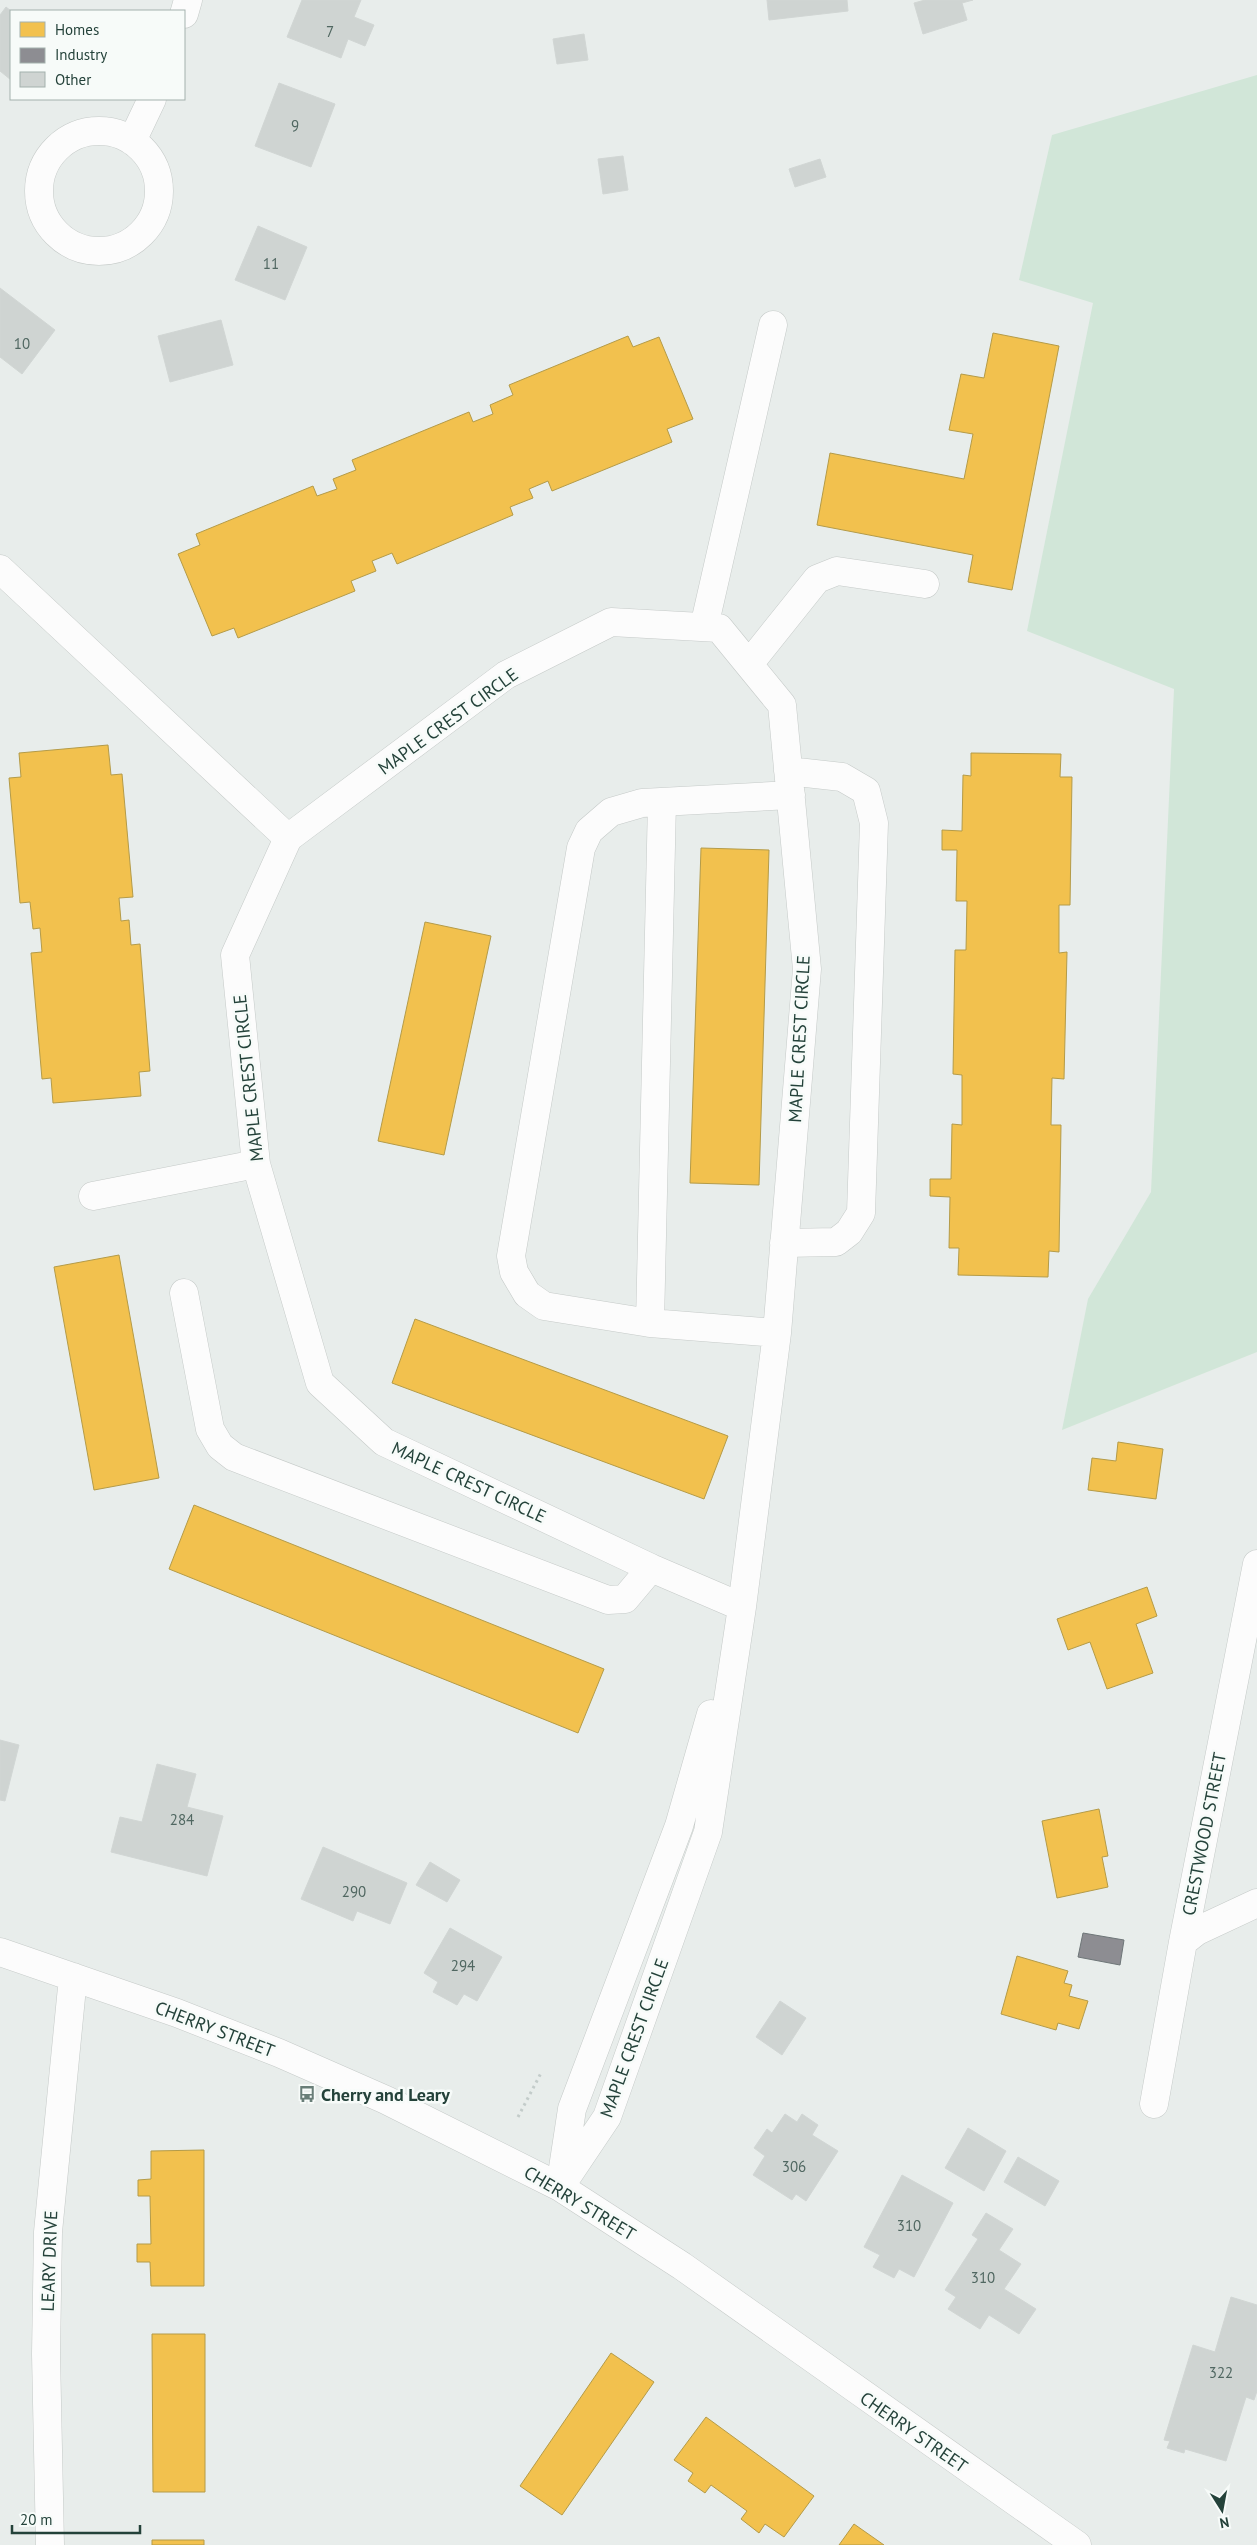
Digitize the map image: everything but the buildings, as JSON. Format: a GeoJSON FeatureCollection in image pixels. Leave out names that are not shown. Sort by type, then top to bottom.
{"type":"FeatureCollection","features":[{"type":"Feature","properties":{"kind":"street"},"geometry":{"type":"LineString","coordinates":[[132,141],[152,100]]}},
{"type":"Feature","properties":{"kind":"street"},"geometry":{"type":"LineString","coordinates":[[90,132],[118,135],[132,141],[142,150],[156,172],[158,199],[149,224],[130,243],[105,252],[78,248],[66,242],[54,233],[40,208],[38,193],[40,179],[48,159],[63,143],[90,132]]}},
{"type":"Feature","properties":{"kind":"street"},"geometry":{"type":"LineString","coordinates":[[704,627],[773,325]]}},
{"type":"Feature","properties":{"kind":"street"},"geometry":{"type":"LineString","coordinates":[[0,569],[288,838]]}},
{"type":"Feature","properties":{"kind":"street"},"geometry":{"type":"LineString","coordinates":[[749,664],[817,579],[837,571],[925,584]]}},
{"type":"Feature","properties":{"kind":"street","name":"MAPLE CREST CIRCLE"},"geometry":{"type":"LineString","coordinates":[[560,2187],[608,2118],[708,1832],[742,1607],[777,1333],[807,969],[782,705],[719,628],[611,622],[506,675],[288,838],[236,955],[256,1164],[320,1383],[384,1442],[651,1568],[742,1607]]}},
{"type":"Feature","properties":{"kind":"street"},"geometry":{"type":"LineString","coordinates":[[777,1333],[650,1323],[544,1306],[527,1294],[514,1272],[511,1256],[581,848],[589,831],[611,812],[642,803],[662,802],[789,783],[842,778],[866,791],[874,823],[861,1213],[849,1232],[836,1242],[784,1243]]}},
{"type":"Feature","properties":{"kind":"street"},"geometry":{"type":"LineString","coordinates":[[650,1323],[662,802]]}},
{"type":"Feature","properties":{"kind":"street"},"geometry":{"type":"LineString","coordinates":[[93,1196],[256,1164]]}},
{"type":"Feature","properties":{"kind":"street"},"geometry":{"type":"LineString","coordinates":[[184,1293],[210,1429],[220,1446],[234,1457],[608,1600],[625,1599],[651,1568]]}},
{"type":"Feature","properties":{"kind":"street","name":"CRESTWOOD STREET"},"geometry":{"type":"LineString","coordinates":[[1154,2104],[1183,1942],[1257,1564]]}},
{"type":"Feature","properties":{"kind":"street","name":"MAPLE CREST CIRCLE"},"geometry":{"type":"LineString","coordinates":[[560,2187],[572,2109],[678,1826],[742,1607]]}},
{"type":"Feature","properties":{"kind":"street"},"geometry":{"type":"LineString","coordinates":[[1183,1942],[1197,1931],[1257,1903]]}},
{"type":"Feature","properties":{"kind":"street","name":"CHERRY STREET"},"geometry":{"type":"LineString","coordinates":[[0,1952],[177,2013],[279,2053],[386,2100],[560,2187],[682,2266],[1077,2545]]}},
{"type":"Feature","properties":{"kind":"street","name":"LEARY DRIVE"},"geometry":{"type":"LineString","coordinates":[[50,2545],[46,2354],[48,2232],[73,1977]]}},
{"type":"Feature","properties":{"kind":"path"},"geometry":{"type":"LineString","coordinates":[[518,2117],[541,2073]]}},
{"type":"Feature","properties":{"kind":"green space"},"geometry":{"type":"Polygon","coordinates":[[[1257,75],[1257,1352],[1062,1430],[1088,1299],[1151,1192],[1174,689],[1027,631],[1093,303],[1019,280],[1052,135],[1257,75]]]}},
{"type":"Feature","properties":{"kind":"place","name":"Cherry and Leary"},"geometry":{"type":"Point","coordinates":[307,2094]}}]}
